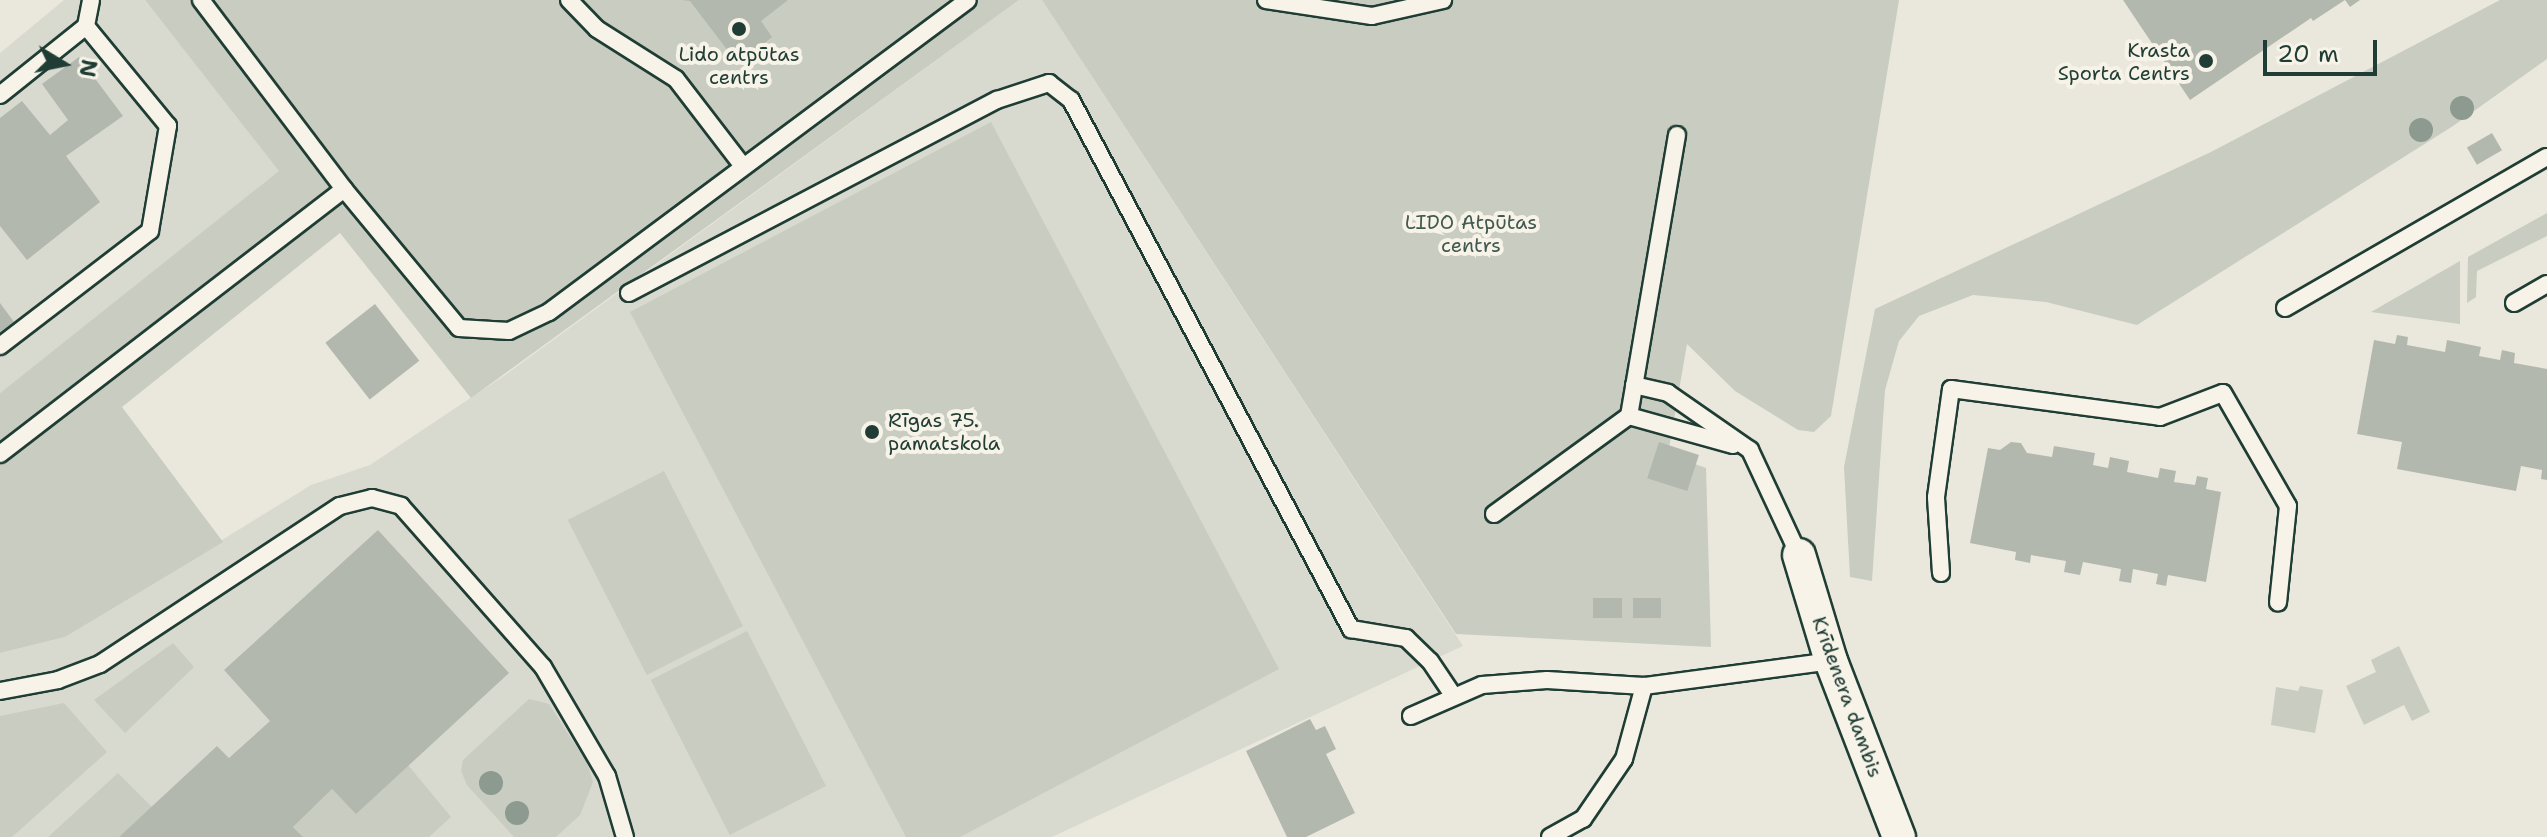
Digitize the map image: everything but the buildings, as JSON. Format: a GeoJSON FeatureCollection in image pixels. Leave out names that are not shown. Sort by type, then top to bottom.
{"type":"FeatureCollection","features":[{"type":"Feature","properties":{"kind":"street","name":"Krīdenera dambis"},"geometry":{"type":"LineString","coordinates":[[1799,555],[1831,661],[1899,837]]}},
{"type":"Feature","properties":{"kind":"lane"},"geometry":{"type":"LineString","coordinates":[[0,95],[86,26],[91,0]]}},
{"type":"Feature","properties":{"kind":"lane"},"geometry":{"type":"LineString","coordinates":[[201,0],[344,189],[459,328],[509,331],[549,312],[742,165],[968,0]]}},
{"type":"Feature","properties":{"kind":"lane"},"geometry":{"type":"LineString","coordinates":[[569,0],[597,29],[676,79],[742,165]]}},
{"type":"Feature","properties":{"kind":"lane"},"geometry":{"type":"LineString","coordinates":[[1266,0],[1372,16],[1443,0]]}},
{"type":"Feature","properties":{"kind":"lane"},"geometry":{"type":"LineString","coordinates":[[0,346],[150,231],[168,126],[86,26]]}},
{"type":"Feature","properties":{"kind":"lane"},"geometry":{"type":"LineString","coordinates":[[629,293],[997,100],[1049,83],[1071,100],[1351,629],[1406,638],[1430,661],[1452,694]]}},
{"type":"Feature","properties":{"kind":"lane"},"geometry":{"type":"LineString","coordinates":[[1494,514],[1629,416],[1677,135]]}},
{"type":"Feature","properties":{"kind":"lane"},"geometry":{"type":"LineString","coordinates":[[2285,308],[2547,157]]}},
{"type":"Feature","properties":{"kind":"lane"},"geometry":{"type":"LineString","coordinates":[[0,454],[344,189]]}},
{"type":"Feature","properties":{"kind":"lane"},"geometry":{"type":"LineString","coordinates":[[2514,303],[2547,284]]}},
{"type":"Feature","properties":{"kind":"lane"},"geometry":{"type":"LineString","coordinates":[[1634,385],[1668,393],[1750,450],[1799,555]]}},
{"type":"Feature","properties":{"kind":"lane"},"geometry":{"type":"LineString","coordinates":[[1941,573],[1936,497],[1951,389],[2160,417],[2223,393],[2288,506],[2278,602]]}},
{"type":"Feature","properties":{"kind":"lane"},"geometry":{"type":"LineString","coordinates":[[1629,416],[1750,450]]}},
{"type":"Feature","properties":{"kind":"lane"},"geometry":{"type":"LineString","coordinates":[[0,691],[58,680],[100,664],[340,506],[372,498],[401,506],[543,667],[607,776],[625,837]]}},
{"type":"Feature","properties":{"kind":"lane"},"geometry":{"type":"LineString","coordinates":[[1411,716],[1452,694],[1508,682],[1644,686],[1831,661]]}},
{"type":"Feature","properties":{"kind":"lane"},"geometry":{"type":"LineString","coordinates":[[1550,837],[1583,819],[1624,759],[1644,686]]}},
{"type":"Feature","properties":{"kind":"shaded area"},"geometry":{"type":"Polygon","coordinates":[[[64,0],[145,0],[280,171],[0,393],[0,53],[64,0]]]}},
{"type":"Feature","properties":{"kind":"shaded area","name":"Rīgas 75. pamatskola"},"geometry":{"type":"Polygon","coordinates":[[[1019,0],[1042,0],[1463,646],[1052,837],[0,837],[0,653],[65,637],[311,485],[370,465],[505,375],[1019,0]]]}},
{"type":"Feature","properties":{"kind":"green space","name":"LIDO Atpūtas centrs"},"geometry":{"type":"Polygon","coordinates":[[[145,0],[1019,0],[471,398],[340,233],[122,407],[223,542],[65,637],[0,653],[0,393],[279,171],[145,0]]]}},
{"type":"Feature","properties":{"kind":"green space","name":"LIDO Atpūtas centrs"},"geometry":{"type":"Polygon","coordinates":[[[1042,0],[1899,0],[1831,416],[1814,432],[1798,430],[1735,391],[1687,344],[1668,454],[1706,468],[1711,647],[1456,634],[1042,0]]]}},
{"type":"Feature","properties":{"kind":"green space"},"geometry":{"type":"Polygon","coordinates":[[[2500,0],[2547,0],[2547,59],[2453,126],[2137,325],[2046,302],[1973,295],[1919,316],[1899,341],[1885,390],[1872,581],[1850,577],[1844,467],[1875,309],[2211,152],[2500,0]]]}},
{"type":"Feature","properties":{"kind":"green space"},"geometry":{"type":"Polygon","coordinates":[[[991,122],[1279,669],[960,837],[906,837],[630,312],[991,122]]]}},
{"type":"Feature","properties":{"kind":"green space"},"geometry":{"type":"Polygon","coordinates":[[[2547,213],[2547,236],[2477,271],[2476,297],[2467,303],[2468,257],[2547,213]]]}},
{"type":"Feature","properties":{"kind":"green space"},"geometry":{"type":"Polygon","coordinates":[[[2460,261],[2460,324],[2371,312],[2460,261]]]}},
{"type":"Feature","properties":{"kind":"green space"},"geometry":{"type":"Polygon","coordinates":[[[664,471],[743,626],[647,675],[568,520],[664,471]]]}},
{"type":"Feature","properties":{"kind":"green space"},"geometry":{"type":"Polygon","coordinates":[[[747,631],[826,786],[730,835],[651,680],[747,631]]]}},
{"type":"Feature","properties":{"kind":"green space"},"geometry":{"type":"Polygon","coordinates":[[[173,643],[194,667],[125,733],[94,700],[173,643]]]}},
{"type":"Feature","properties":{"kind":"green space"},"geometry":{"type":"Polygon","coordinates":[[[2399,646],[2430,712],[2412,721],[2404,705],[2364,725],[2346,686],[2376,672],[2371,660],[2399,646]]]}},
{"type":"Feature","properties":{"kind":"green space"},"geometry":{"type":"Polygon","coordinates":[[[2300,686],[2323,690],[2315,733],[2271,725],[2276,687],[2298,691],[2300,686]]]}},
{"type":"Feature","properties":{"kind":"green space"},"geometry":{"type":"Polygon","coordinates":[[[529,699],[549,704],[587,763],[593,782],[580,815],[556,837],[514,837],[467,785],[461,771],[463,760],[529,699]]]}},
{"type":"Feature","properties":{"kind":"green space"},"geometry":{"type":"Polygon","coordinates":[[[64,703],[107,752],[12,837],[0,837],[0,716],[64,703]]]}},
{"type":"Feature","properties":{"kind":"green space"},"geometry":{"type":"Polygon","coordinates":[[[408,765],[451,817],[429,837],[303,837],[293,827],[332,789],[356,813],[408,765]]]}},
{"type":"Feature","properties":{"kind":"green space"},"geometry":{"type":"Polygon","coordinates":[[[118,773],[152,807],[119,837],[48,837],[118,773]]]}},
{"type":"Feature","properties":{"kind":"place","name":"Lido atpūtas centrs"},"geometry":{"type":"Point","coordinates":[739,29]}},
{"type":"Feature","properties":{"kind":"place","name":"Krasta Sporta Centrs"},"geometry":{"type":"Point","coordinates":[2206,61]}},
{"type":"Feature","properties":{"kind":"place","name":"Rīgas 75. pamatskola"},"geometry":{"type":"Point","coordinates":[872,432]}}]}
